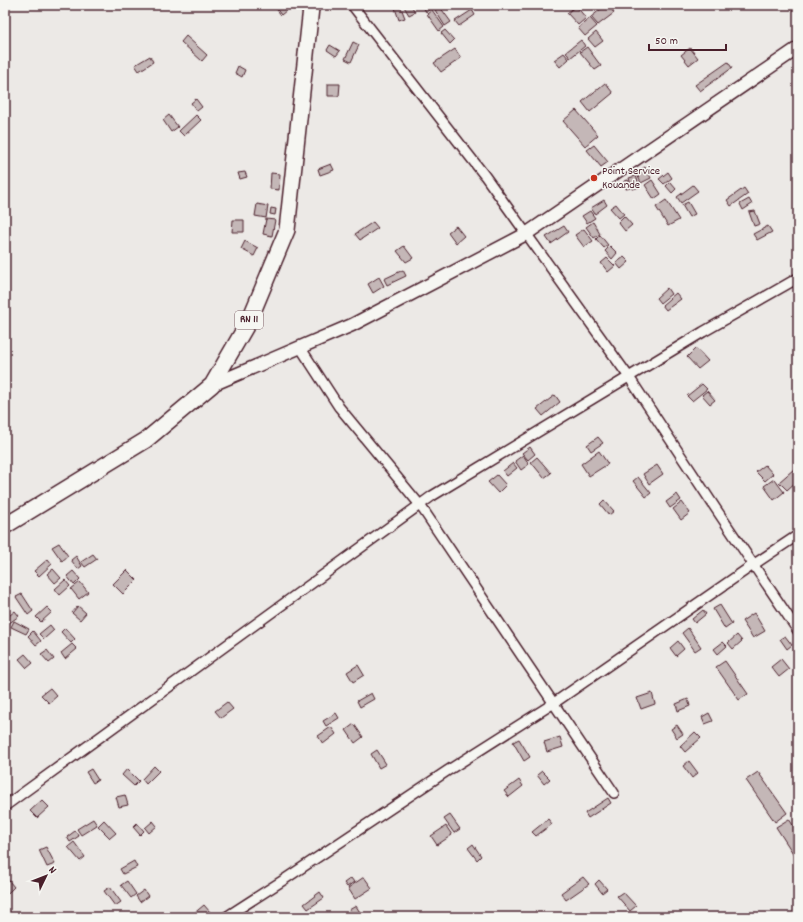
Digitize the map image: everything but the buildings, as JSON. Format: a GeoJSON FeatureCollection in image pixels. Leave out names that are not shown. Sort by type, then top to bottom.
{"type":"FeatureCollection","features":[{"type":"Feature","properties":{"kind":"main road","name":"RN 11"},"geometry":{"type":"LineString","coordinates":[[5,526],[146,440],[212,385],[249,320],[287,230],[310,8],[313,5]]}},
{"type":"Feature","properties":{"kind":"street"},"geometry":{"type":"LineString","coordinates":[[352,5],[485,176],[629,377],[798,631]]}},
{"type":"Feature","properties":{"kind":"street"},"geometry":{"type":"LineString","coordinates":[[212,385],[352,325],[526,234],[798,48]]}},
{"type":"Feature","properties":{"kind":"street"},"geometry":{"type":"LineString","coordinates":[[5,806],[432,496],[703,332],[798,278]]}},
{"type":"Feature","properties":{"kind":"street"},"geometry":{"type":"LineString","coordinates":[[300,347],[339,407],[420,505],[614,793]]}},
{"type":"Feature","properties":{"kind":"street"},"geometry":{"type":"LineString","coordinates":[[226,917],[447,771],[554,703],[798,536]]}},
{"type":"Feature","properties":{"kind":"place","name":"Point Service Kouande"},"geometry":{"type":"Point","coordinates":[594,178]}}]}
